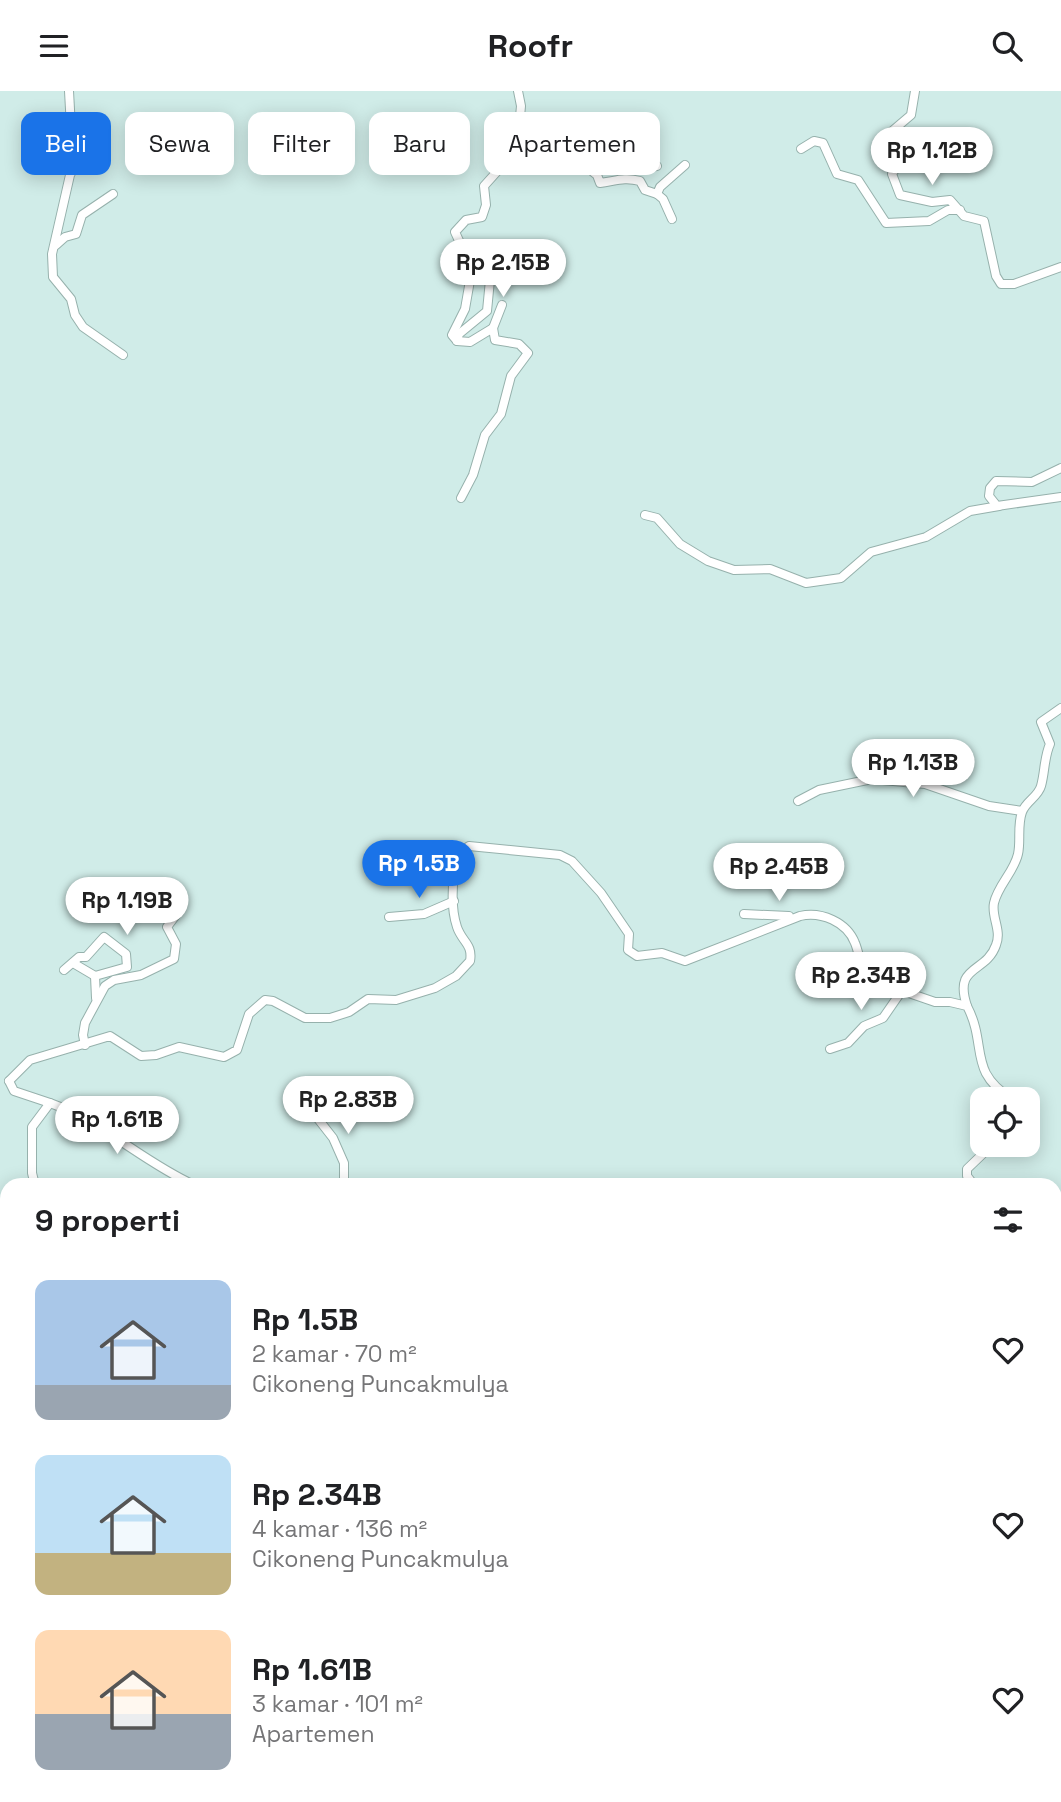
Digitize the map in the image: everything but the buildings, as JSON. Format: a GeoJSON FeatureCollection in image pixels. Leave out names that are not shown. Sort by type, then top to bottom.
{"type":"FeatureCollection","features":[{"type":"Feature","properties":{"kind":"street"},"geometry":{"type":"LineString","coordinates":[[69,91],[72,146],[78,160],[70,175],[52,254],[55,283],[71,299],[75,315],[83,327],[123,355]]}},
{"type":"Feature","properties":{"kind":"street"},"geometry":{"type":"LineString","coordinates":[[518,91],[520,112]]}},
{"type":"Feature","properties":{"kind":"street"},"geometry":{"type":"LineString","coordinates":[[915,91],[914,109],[908,119],[891,132],[901,161],[892,174],[903,197],[932,202],[950,200],[964,216],[986,224],[996,276],[1001,284],[1014,283],[1061,267]]}},
{"type":"Feature","properties":{"kind":"street"},"geometry":{"type":"LineString","coordinates":[[801,149],[814,141],[823,143],[837,174],[858,180],[886,223],[929,221],[946,211],[960,210]]}},
{"type":"Feature","properties":{"kind":"street"},"geometry":{"type":"LineString","coordinates":[[657,194],[660,187],[685,165]]}},
{"type":"Feature","properties":{"kind":"street"},"geometry":{"type":"LineString","coordinates":[[457,341],[459,334],[487,311],[490,280],[471,266],[455,232],[466,220],[482,216],[486,205],[484,186],[494,175]]}},
{"type":"Feature","properties":{"kind":"street"},"geometry":{"type":"LineString","coordinates":[[597,175],[600,183],[622,177],[640,181],[645,190],[663,199],[672,219]]}},
{"type":"Feature","properties":{"kind":"street"},"geometry":{"type":"LineString","coordinates":[[52,254],[63,238],[76,234],[82,215],[113,194]]}},
{"type":"Feature","properties":{"kind":"street"},"geometry":{"type":"LineString","coordinates":[[457,341],[453,332],[465,309],[471,266]]}},
{"type":"Feature","properties":{"kind":"street"},"geometry":{"type":"LineString","coordinates":[[461,498],[473,475],[485,435],[501,414],[512,376],[527,358],[526,349],[519,344],[495,340],[493,328],[502,305]]}},
{"type":"Feature","properties":{"kind":"street"},"geometry":{"type":"LineString","coordinates":[[457,341],[470,342],[493,328]]}},
{"type":"Feature","properties":{"kind":"street"},"geometry":{"type":"LineString","coordinates":[[999,506],[993,505],[989,496],[990,488],[996,481],[1032,482],[1061,468]]}},
{"type":"Feature","properties":{"kind":"street"},"geometry":{"type":"LineString","coordinates":[[645,515],[660,520],[680,544],[708,561],[734,570],[770,569],[806,583],[841,578],[871,552],[926,537],[970,511],[1061,498]]}},
{"type":"Feature","properties":{"kind":"street"},"geometry":{"type":"LineString","coordinates":[[997,1087],[985,1077],[975,1028],[962,992],[964,980],[993,953],[998,941],[995,899],[1017,856],[1022,811],[1040,791],[1045,753],[1050,744],[1041,722],[1061,708]]}},
{"type":"Feature","properties":{"kind":"street"},"geometry":{"type":"LineString","coordinates":[[798,801],[819,790],[873,779],[925,784],[989,806],[1022,811]]}},
{"type":"Feature","properties":{"kind":"street"},"geometry":{"type":"LineString","coordinates":[[179,1178],[162,1170],[79,1116],[14,1091],[5,1080],[30,1060],[110,1036],[141,1056],[156,1055],[179,1047],[224,1057],[237,1050],[249,1014],[265,1000],[274,1001],[305,1018],[326,1019],[349,1012],[368,999],[396,1000],[435,988],[469,965],[471,949],[458,928],[454,901],[457,855],[470,846],[560,855],[572,861],[601,893],[627,931],[628,950],[637,956],[662,953],[685,961],[774,924],[809,914]]}},
{"type":"Feature","properties":{"kind":"street"},"geometry":{"type":"LineString","coordinates":[[389,917],[424,914],[454,901]]}},
{"type":"Feature","properties":{"kind":"street"},"geometry":{"type":"LineString","coordinates":[[744,914],[781,917],[809,914],[835,921],[850,934],[868,979],[904,989],[935,1002],[967,1006]]}},
{"type":"Feature","properties":{"kind":"street"},"geometry":{"type":"LineString","coordinates":[[96,998],[114,980],[141,975],[174,959],[176,944],[167,927],[176,915]]}},
{"type":"Feature","properties":{"kind":"street"},"geometry":{"type":"LineString","coordinates":[[64,970],[74,963],[86,957],[104,937],[126,954],[129,965],[95,976],[74,963]]}},
{"type":"Feature","properties":{"kind":"street"},"geometry":{"type":"LineString","coordinates":[[455,964],[469,965]]}},
{"type":"Feature","properties":{"kind":"street"},"geometry":{"type":"LineString","coordinates":[[86,1045],[83,1035],[96,998],[95,976]]}},
{"type":"Feature","properties":{"kind":"street"},"geometry":{"type":"LineString","coordinates":[[830,1049],[848,1043],[863,1027],[883,1018],[904,989]]}},
{"type":"Feature","properties":{"kind":"street"},"geometry":{"type":"LineString","coordinates":[[311,1092],[315,1115],[333,1138],[344,1163],[344,1178]]}},
{"type":"Feature","properties":{"kind":"street"},"geometry":{"type":"LineString","coordinates":[[33,1178],[32,1127],[49,1105]]}},
{"type":"Feature","properties":{"kind":"street"},"geometry":{"type":"LineString","coordinates":[[969,1178],[967,1169],[980,1157]]}}]}
